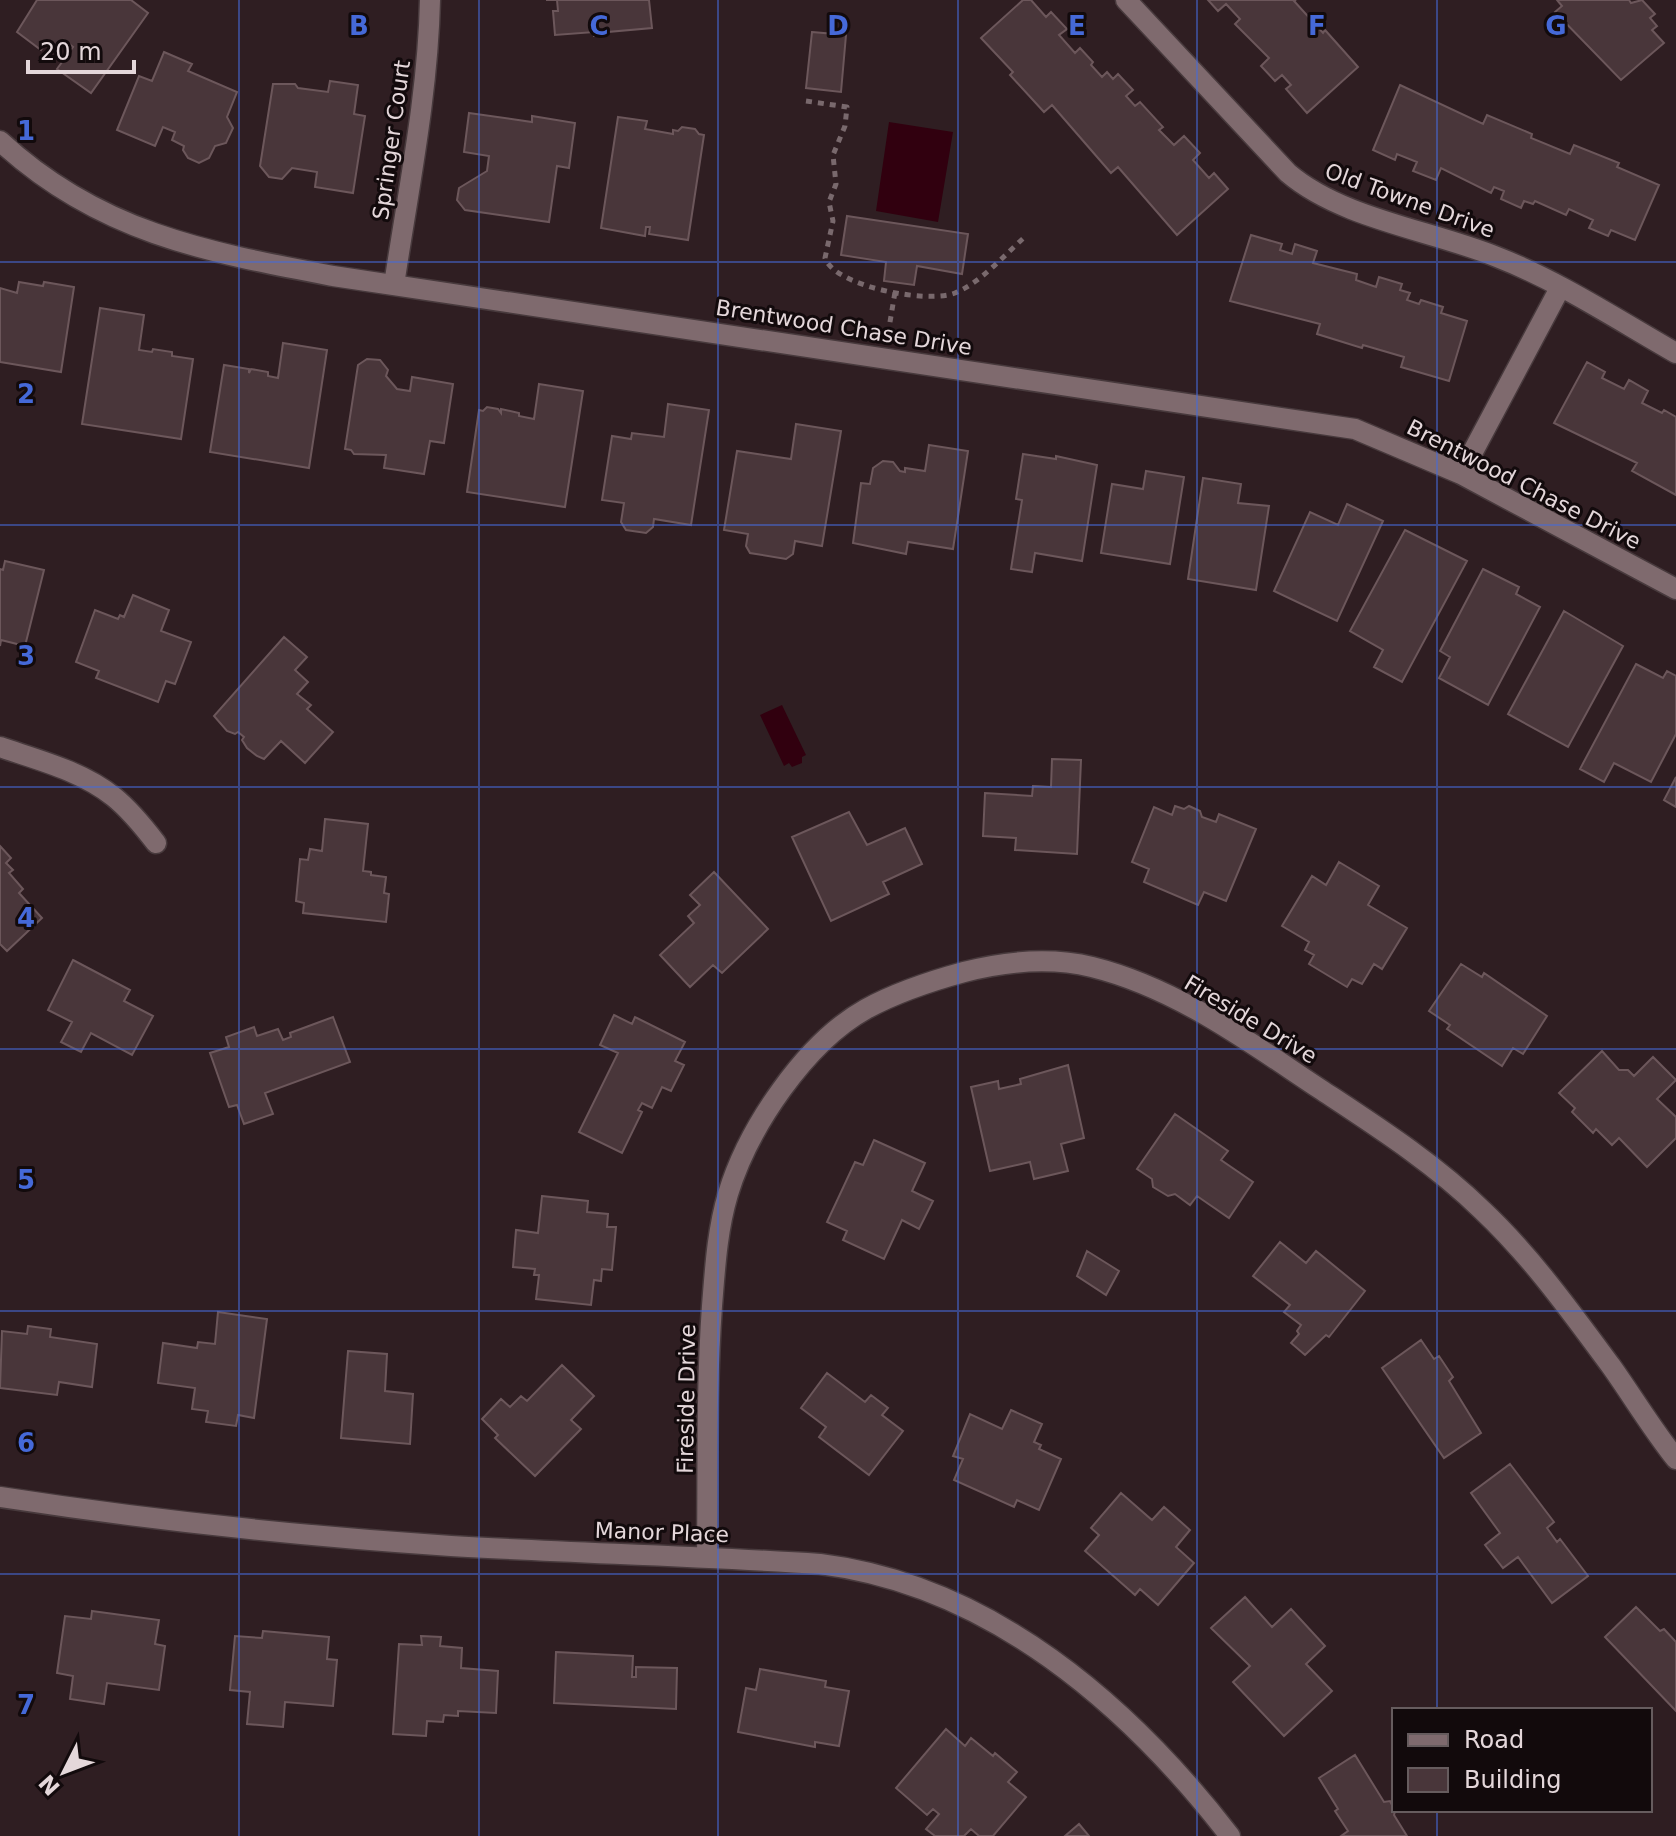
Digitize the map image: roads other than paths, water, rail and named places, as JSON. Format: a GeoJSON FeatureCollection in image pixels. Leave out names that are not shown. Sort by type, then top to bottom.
{"type":"FeatureCollection","features":[{"type":"Feature","properties":{"kind":"street","name":"Springer Court"},"geometry":{"type":"LineString","coordinates":[[394,285],[429,35],[430,0]]}},
{"type":"Feature","properties":{"kind":"street","name":"Old Towne Drive"},"geometry":{"type":"LineString","coordinates":[[1126,0],[1304,187],[1340,205],[1502,258],[1676,353]]}},
{"type":"Feature","properties":{"kind":"street","name":"Brentwood Chase Drive"},"geometry":{"type":"LineString","coordinates":[[0,141],[29,166],[78,199],[170,241],[222,255],[394,285],[1355,429],[1461,474],[1676,589]]}},
{"type":"Feature","properties":{"kind":"street"},"geometry":{"type":"LineString","coordinates":[[1461,474],[1560,288]]}},
{"type":"Feature","properties":{"kind":"street"},"geometry":{"type":"LineString","coordinates":[[0,747],[87,779],[134,815],[156,843]]}},
{"type":"Feature","properties":{"kind":"street","name":"Fireside Drive"},"geometry":{"type":"LineString","coordinates":[[707,1557],[709,1356],[716,1259],[729,1193],[754,1135],[780,1094],[815,1051],[862,1011],[942,978],[1021,961],[1093,967],[1189,1006],[1223,1025],[1410,1150],[1481,1208],[1513,1241],[1610,1366],[1676,1459]]}},
{"type":"Feature","properties":{"kind":"street","name":"Manor Place"},"geometry":{"type":"LineString","coordinates":[[0,1497],[90,1510],[332,1536],[820,1564],[889,1576],[977,1612],[1042,1653],[1129,1723],[1167,1759],[1230,1836]]}}]}
